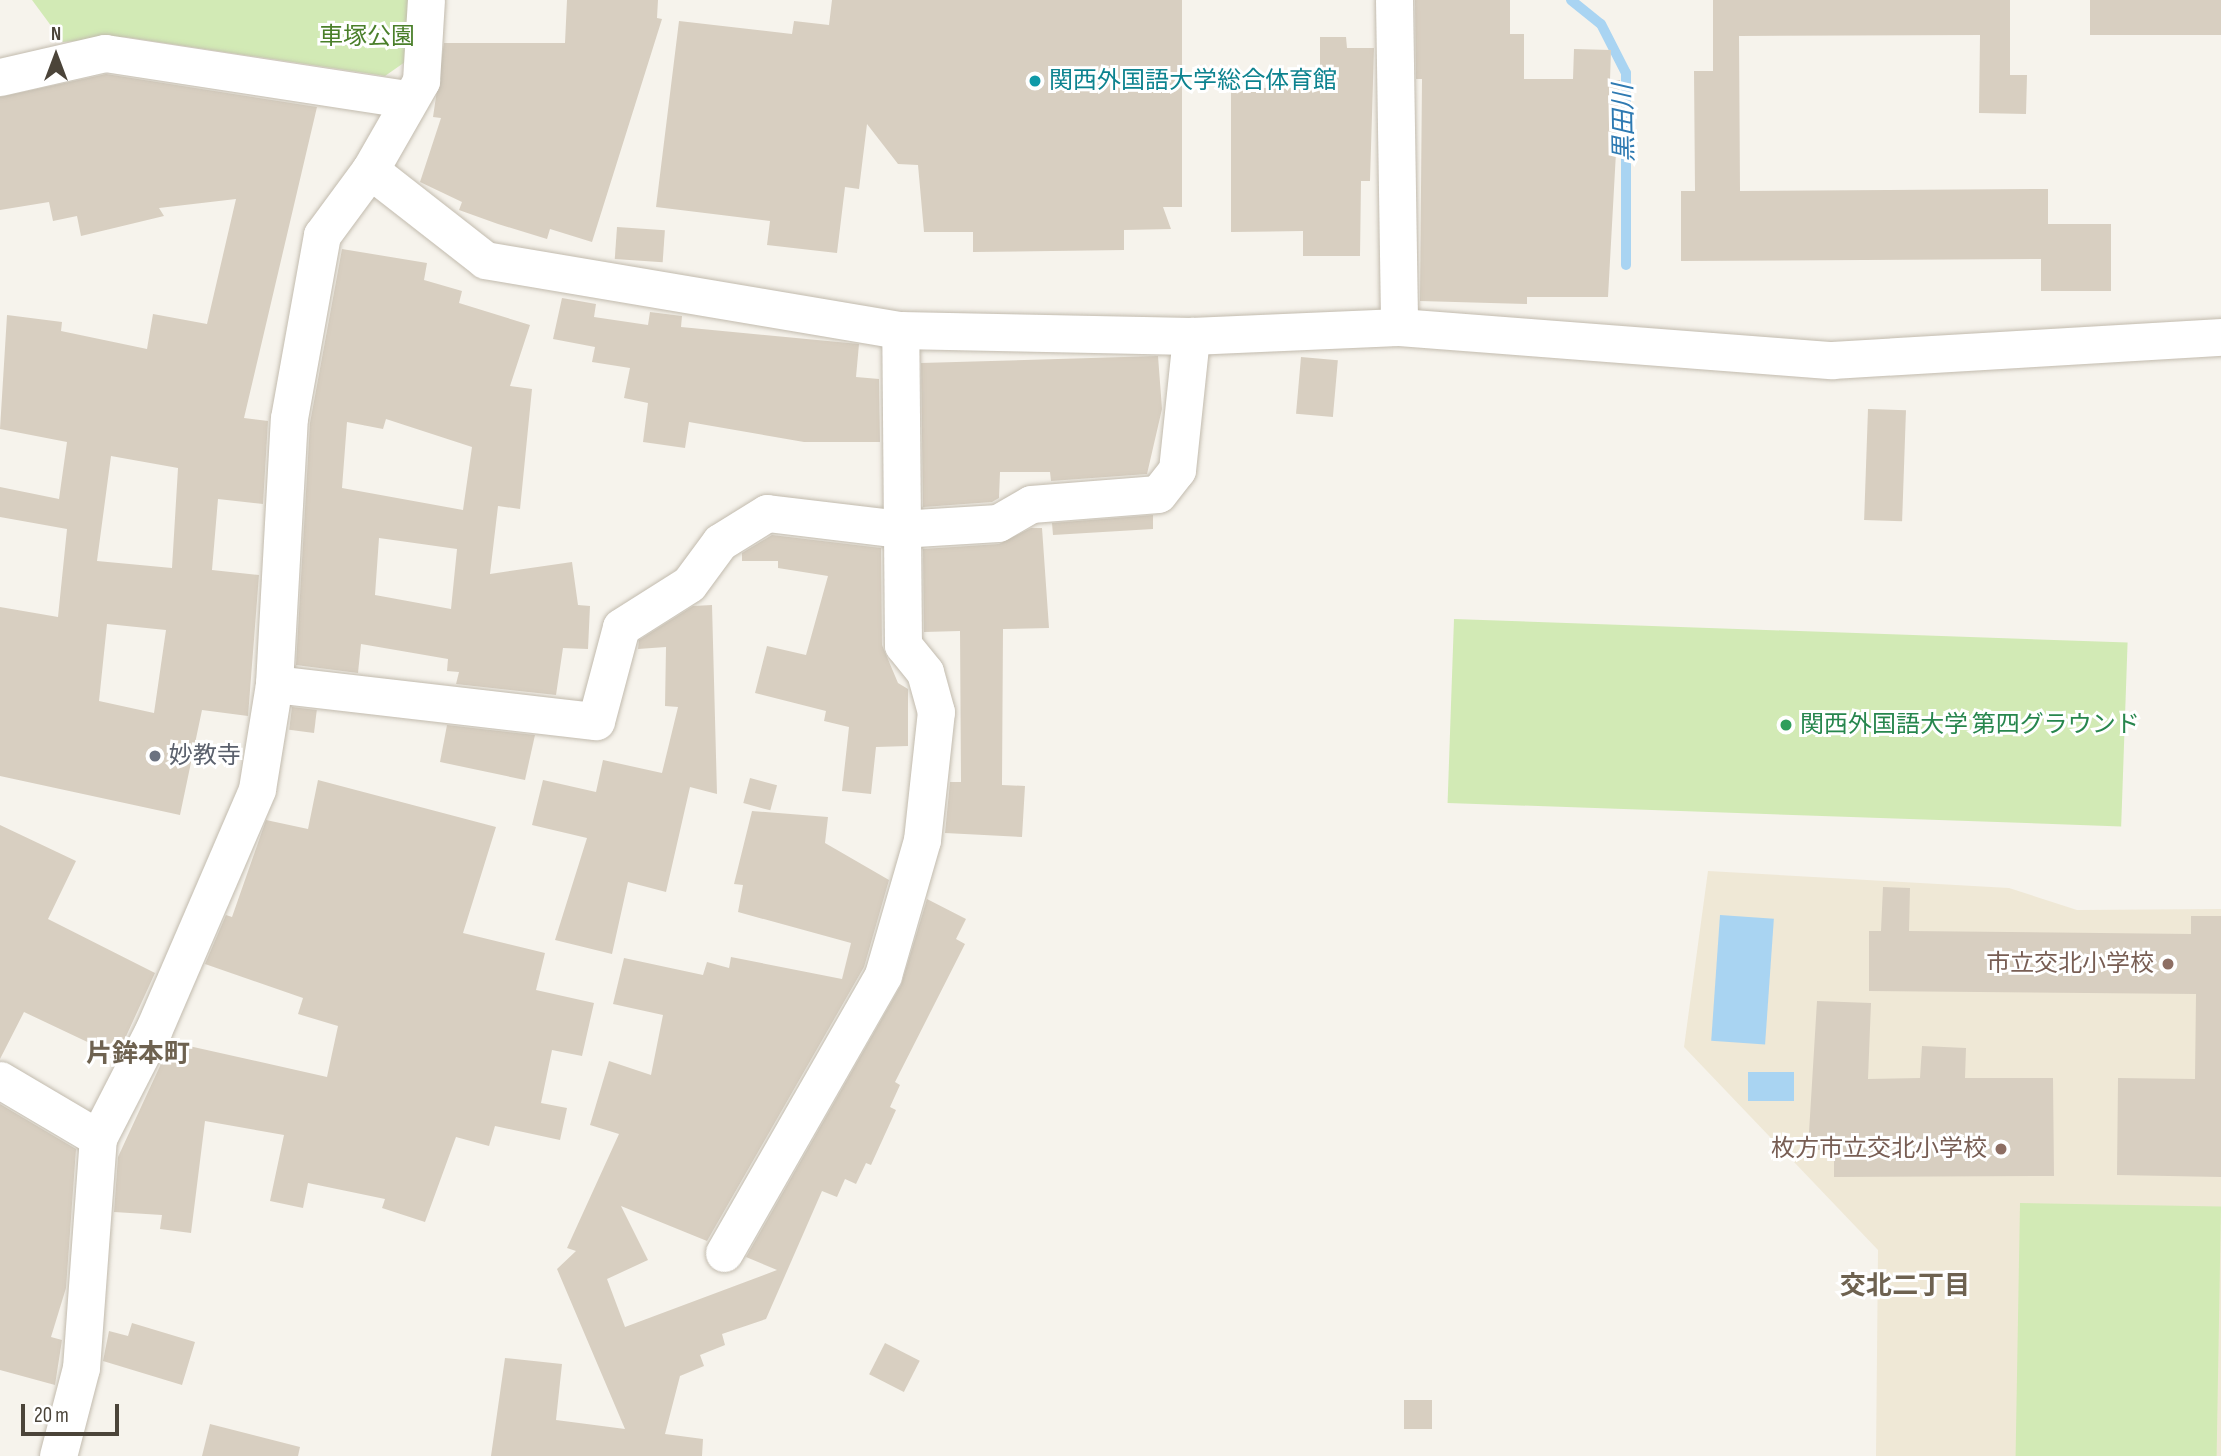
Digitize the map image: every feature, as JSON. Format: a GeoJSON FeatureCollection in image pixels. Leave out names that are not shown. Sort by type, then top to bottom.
{"type":"FeatureCollection","features":[{"type":"Feature","properties":{"kind":"street"},"geometry":{"type":"LineString","coordinates":[[58,1456],[81,1368],[98,1138],[153,1031],[257,789],[274,684],[289,418],[320,248],[334,215],[370,170],[407,99],[421,81],[426,0]]}},
{"type":"Feature","properties":{"kind":"street"},"geometry":{"type":"LineString","coordinates":[[1394,0],[1399,327]]}},
{"type":"Feature","properties":{"kind":"street"},"geometry":{"type":"LineString","coordinates":[[0,77],[104,53],[407,99]]}},
{"type":"Feature","properties":{"kind":"street"},"geometry":{"type":"LineString","coordinates":[[370,170],[485,260],[900,330],[1191,336],[1399,327],[1630,340],[1832,360],[2221,337]]}},
{"type":"Feature","properties":{"kind":"street"},"geometry":{"type":"LineString","coordinates":[[724,1253],[883,975],[922,840],[936,712],[925,672],[903,645],[899,529],[900,330]]}},
{"type":"Feature","properties":{"kind":"street"},"geometry":{"type":"LineString","coordinates":[[274,684],[596,721],[621,627],[689,584],[720,542],[767,513],[899,529],[998,523],[1031,504],[1158,494],[1177,470],[1191,336]]}},
{"type":"Feature","properties":{"kind":"street"},"geometry":{"type":"LineString","coordinates":[[0,1080],[98,1138]]}},
{"type":"Feature","properties":{"kind":"shaded area","name":"枚方市立交北小学校"},"geometry":{"type":"Polygon","coordinates":[[[1708,871],[2009,888],[2077,910],[2221,909],[2221,1456],[1876,1456],[1878,1250],[1684,1047],[1708,871]]]}},
{"type":"Feature","properties":{"kind":"green space","name":"車塚公園"},"geometry":{"type":"Polygon","coordinates":[[[32,0],[410,0],[405,62],[385,76],[125,37],[63,42],[32,0]]]}},
{"type":"Feature","properties":{"kind":"green space","name":"関西外国語大学 第四グラウンド"},"geometry":{"type":"Polygon","coordinates":[[[1454,619],[2128,643],[2121,826],[1448,803],[1454,619]]]}},
{"type":"Feature","properties":{"kind":"green space"},"geometry":{"type":"Polygon","coordinates":[[[2020,1203],[2221,1207],[2217,1456],[2016,1456],[2020,1203]]]}},
{"type":"Feature","properties":{"kind":"water"},"geometry":{"type":"Polygon","coordinates":[[[1720,915],[1774,919],[1765,1044],[1711,1041],[1720,915]]]}},
{"type":"Feature","properties":{"kind":"water"},"geometry":{"type":"Polygon","coordinates":[[[1748,1072],[1794,1072],[1794,1101],[1748,1101],[1748,1072]]]}},
{"type":"Feature","properties":{"kind":"building"},"geometry":{"type":"Polygon","coordinates":[[[567,0],[658,0],[657,18],[662,19],[592,242],[550,229],[547,239],[498,224],[459,210],[462,202],[420,182],[441,118],[433,117],[444,43],[565,43],[567,0]]]}},
{"type":"Feature","properties":{"kind":"building","name":"関西外国語大学総合体育館"},"geometry":{"type":"Polygon","coordinates":[[[832,0],[1182,0],[1182,207],[1163,207],[1171,229],[1124,230],[1124,250],[973,252],[973,232],[924,232],[918,165],[898,164],[867,124],[859,189],[845,187],[837,253],[767,245],[770,221],[656,207],[679,21],[792,34],[794,21],[829,25],[832,0]]]}},
{"type":"Feature","properties":{"kind":"building"},"geometry":{"type":"Polygon","coordinates":[[[1415,0],[1510,0],[1510,34],[1524,34],[1524,79],[1573,79],[1574,49],[1611,50],[1610,80],[1620,80],[1608,297],[1527,297],[1527,304],[1420,301],[1422,79],[1416,79],[1415,0]]]}},
{"type":"Feature","properties":{"kind":"building"},"geometry":{"type":"Polygon","coordinates":[[[1713,0],[2010,0],[2010,75],[2027,75],[2026,114],[1979,113],[1980,35],[1739,36],[1740,191],[2048,189],[2048,224],[2111,224],[2111,291],[2041,291],[2041,259],[1681,261],[1681,191],[1695,191],[1694,71],[1713,71],[1713,0]]]}},
{"type":"Feature","properties":{"kind":"building"},"geometry":{"type":"Polygon","coordinates":[[[2090,0],[2221,0],[2221,35],[2090,35],[2090,0]]]}},
{"type":"Feature","properties":{"kind":"building"},"geometry":{"type":"Polygon","coordinates":[[[1320,37],[1346,37],[1347,48],[1374,48],[1370,181],[1361,181],[1360,256],[1303,256],[1303,231],[1231,232],[1231,88],[1320,88],[1320,37]]]}},
{"type":"Feature","properties":{"kind":"building"},"geometry":{"type":"Polygon","coordinates":[[[106,74],[317,107],[244,418],[268,421],[263,504],[218,499],[212,570],[259,575],[248,716],[202,710],[180,815],[0,776],[0,607],[58,617],[67,529],[0,517],[0,487],[59,499],[67,442],[0,429],[7,315],[62,322],[61,331],[147,349],[153,314],[207,324],[236,199],[159,208],[164,216],[81,236],[77,216],[53,221],[49,202],[0,210],[0,97],[106,74]],[[111,456],[97,561],[172,568],[178,468],[111,456]],[[107,624],[99,701],[154,713],[166,630],[107,624]]]}},
{"type":"Feature","properties":{"kind":"building"},"geometry":{"type":"Polygon","coordinates":[[[617,227],[665,230],[663,262],[615,259],[617,227]]]}},
{"type":"Feature","properties":{"kind":"building"},"geometry":{"type":"Polygon","coordinates":[[[342,249],[427,263],[424,280],[462,291],[459,303],[530,325],[510,386],[532,389],[520,509],[498,506],[490,574],[572,562],[578,605],[590,606],[588,649],[563,648],[556,695],[456,684],[459,672],[447,671],[448,659],[361,644],[358,673],[296,665],[310,423],[342,249]],[[386,419],[383,429],[347,422],[342,488],[463,510],[472,447],[386,419]],[[379,538],[375,595],[451,609],[457,549],[379,538]]]}},
{"type":"Feature","properties":{"kind":"building"},"geometry":{"type":"Polygon","coordinates":[[[562,298],[596,304],[594,317],[648,325],[650,312],[682,316],[681,327],[859,344],[856,377],[879,379],[880,442],[804,442],[689,422],[685,448],[643,442],[648,403],[624,398],[630,368],[592,362],[595,347],[553,339],[562,298]]]}},
{"type":"Feature","properties":{"kind":"building"},"geometry":{"type":"Polygon","coordinates":[[[1158,356],[1162,409],[1147,474],[1051,481],[1050,472],[1000,472],[999,498],[992,502],[923,507],[921,363],[1158,356]]]}},
{"type":"Feature","properties":{"kind":"building"},"geometry":{"type":"Polygon","coordinates":[[[1301,357],[1338,360],[1333,417],[1296,414],[1301,357]]]}},
{"type":"Feature","properties":{"kind":"building"},"geometry":{"type":"Polygon","coordinates":[[[1868,409],[1906,410],[1902,521],[1864,520],[1868,409]]]}},
{"type":"Feature","properties":{"kind":"building"},"geometry":{"type":"Polygon","coordinates":[[[1153,515],[1153,529],[1053,535],[1052,523],[1153,515]]]}},
{"type":"Feature","properties":{"kind":"building"},"geometry":{"type":"Polygon","coordinates":[[[1031,528],[1042,528],[1049,628],[1003,629],[1002,785],[1025,786],[1022,837],[945,833],[950,782],[961,782],[960,631],[924,632],[923,549],[999,544],[1031,528]]]}},
{"type":"Feature","properties":{"kind":"building"},"geometry":{"type":"Polygon","coordinates":[[[772,535],[881,548],[882,645],[898,683],[908,689],[908,746],[876,747],[871,794],[842,791],[849,727],[824,721],[826,711],[755,693],[767,646],[806,655],[828,576],[778,568],[778,561],[742,561],[742,553],[772,535]]]}},
{"type":"Feature","properties":{"kind":"building"},"geometry":{"type":"Polygon","coordinates":[[[712,605],[717,794],[690,787],[666,892],[628,882],[612,954],[555,940],[587,838],[532,825],[543,780],[596,792],[603,760],[662,773],[678,707],[665,706],[666,647],[638,649],[639,640],[693,606],[712,605]]]}},
{"type":"Feature","properties":{"kind":"building"},"geometry":{"type":"Polygon","coordinates":[[[292,707],[317,710],[314,733],[289,730],[292,707]]]}},
{"type":"Feature","properties":{"kind":"building"},"geometry":{"type":"Polygon","coordinates":[[[447,725],[535,735],[525,780],[440,762],[447,725]]]}},
{"type":"Feature","properties":{"kind":"building"},"geometry":{"type":"Polygon","coordinates":[[[750,778],[777,785],[770,810],[743,803],[750,778]]]}},
{"type":"Feature","properties":{"kind":"building"},"geometry":{"type":"Polygon","coordinates":[[[318,780],[496,827],[463,933],[545,953],[536,990],[594,1003],[582,1056],[552,1050],[541,1103],[567,1108],[560,1140],[495,1126],[489,1146],[456,1137],[425,1222],[382,1208],[385,1199],[308,1183],[303,1208],[270,1201],[284,1135],[205,1121],[191,1233],[160,1229],[162,1215],[114,1212],[118,1157],[171,1042],[327,1077],[338,1026],[298,1014],[303,998],[205,964],[226,915],[232,917],[266,820],[308,829],[318,780]]]}},
{"type":"Feature","properties":{"kind":"building"},"geometry":{"type":"Polygon","coordinates":[[[752,811],[828,817],[825,843],[889,880],[864,967],[707,1241],[621,1206],[648,1260],[607,1279],[625,1327],[777,1270],[746,1257],[901,985],[927,899],[966,919],[956,939],[965,944],[895,1082],[900,1085],[890,1107],[896,1110],[871,1165],[866,1163],[856,1184],[845,1179],[837,1197],[822,1191],[766,1319],[722,1334],[725,1345],[700,1355],[704,1366],[680,1376],[665,1434],[703,1439],[702,1456],[491,1456],[505,1358],[562,1364],[556,1420],[625,1429],[557,1269],[576,1251],[567,1248],[619,1134],[590,1125],[609,1061],[651,1075],[663,1015],[613,1004],[624,958],[703,975],[707,962],[729,968],[731,957],[842,979],[851,943],[738,912],[743,885],[734,884],[752,811]]]}},
{"type":"Feature","properties":{"kind":"building"},"geometry":{"type":"Polygon","coordinates":[[[0,825],[76,861],[48,919],[155,973],[117,1056],[24,1012],[0,1059],[0,825]]]}},
{"type":"Feature","properties":{"kind":"building"},"geometry":{"type":"Polygon","coordinates":[[[1883,887],[1910,888],[1909,931],[2191,934],[2191,916],[2221,916],[2221,1177],[2117,1175],[2118,1078],[2195,1079],[2196,994],[1869,991],[1869,931],[1881,931],[1883,887]]]}},
{"type":"Feature","properties":{"kind":"building"},"geometry":{"type":"Polygon","coordinates":[[[1817,1001],[1871,1003],[1868,1079],[1920,1078],[1922,1046],[1966,1048],[1965,1078],[2053,1078],[2054,1176],[1834,1177],[1834,1151],[1808,1149],[1817,1001]]]}},
{"type":"Feature","properties":{"kind":"building"},"geometry":{"type":"Polygon","coordinates":[[[0,1104],[76,1149],[66,1288],[51,1337],[62,1340],[55,1385],[0,1370],[0,1104]]]}},
{"type":"Feature","properties":{"kind":"building"},"geometry":{"type":"Polygon","coordinates":[[[132,1323],[195,1342],[182,1385],[103,1361],[109,1331],[128,1336],[132,1323]]]}},
{"type":"Feature","properties":{"kind":"building"},"geometry":{"type":"Polygon","coordinates":[[[885,1343],[920,1361],[904,1392],[869,1374],[885,1343]]]}},
{"type":"Feature","properties":{"kind":"building"},"geometry":{"type":"Polygon","coordinates":[[[1404,1400],[1432,1400],[1432,1429],[1404,1429],[1404,1400]]]}},
{"type":"Feature","properties":{"kind":"building"},"geometry":{"type":"Polygon","coordinates":[[[210,1424],[300,1447],[298,1456],[202,1456],[210,1424]]]}},
{"type":"Feature","properties":{"kind":"waterway","name":"黒田川"},"geometry":{"type":"LineString","coordinates":[[1571,0],[1601,24],[1626,73],[1626,265]]}},
{"type":"Feature","properties":{"kind":"place","name":"関西外国語大学総合体育館"},"geometry":{"type":"Point","coordinates":[1035,81]}},
{"type":"Feature","properties":{"kind":"place","name":"関西外国語大学 第四グラウンド"},"geometry":{"type":"Point","coordinates":[1786,725]}},
{"type":"Feature","properties":{"kind":"place","name":"妙教寺"},"geometry":{"type":"Point","coordinates":[155,756]}},
{"type":"Feature","properties":{"kind":"place","name":"市立交北小学校"},"geometry":{"type":"Point","coordinates":[2168,964]}},
{"type":"Feature","properties":{"kind":"place","name":"枚方市立交北小学校"},"geometry":{"type":"Point","coordinates":[2001,1149]}},
{"type":"Feature","properties":{"kind":"district","name":"片鉾本町"},"geometry":{"type":"Point","coordinates":[138,1055]}},
{"type":"Feature","properties":{"kind":"district","name":"交北二丁目"},"geometry":{"type":"Point","coordinates":[1905,1287]}}]}
